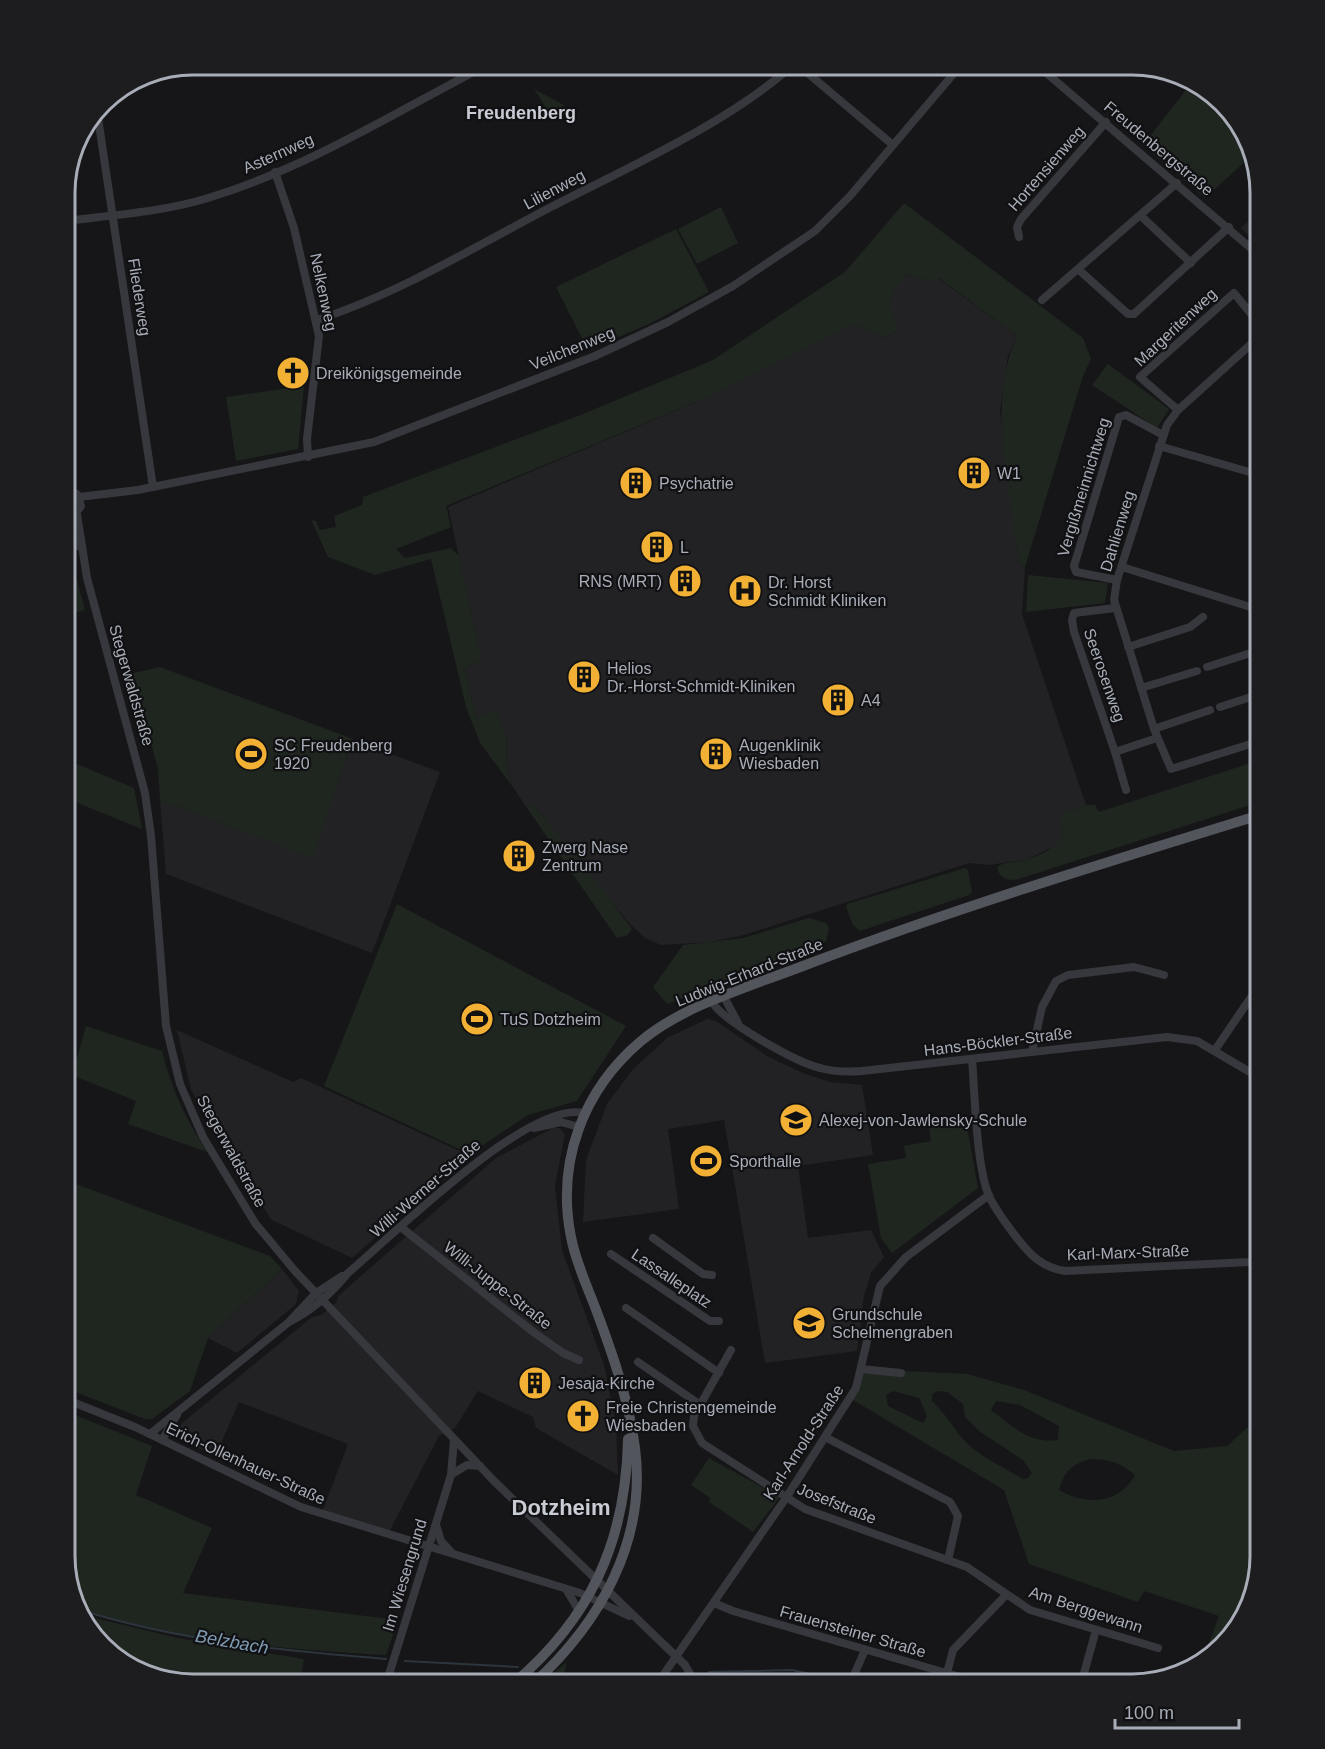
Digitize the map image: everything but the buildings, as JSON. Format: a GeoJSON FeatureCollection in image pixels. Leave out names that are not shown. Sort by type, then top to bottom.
{"type":"FeatureCollection","features":[{"type":"Feature","properties":{"kind":"main road","name":"Ludwig-Erhard-Straße"},"geometry":{"type":"LineString","coordinates":[[543,1674],[581,1636],[609,1592],[622,1559],[635,1499],[635,1448],[628,1415],[618,1373],[571,1239],[567,1205],[568,1174],[583,1113],[607,1075],[642,1040],[669,1021],[724,997],[869,941],[1053,879],[1250,818]]}},
{"type":"Feature","properties":{"kind":"main road","name":"Ludwig-Erhard-Straße"},"geometry":{"type":"LineString","coordinates":[[524,1674],[549,1650],[589,1597],[614,1541],[627,1475],[628,1415]]}},
{"type":"Feature","properties":{"kind":"street","name":"Asternweg"},"geometry":{"type":"LineString","coordinates":[[75,220],[192,202],[274,172],[409,109],[469,75]]}},
{"type":"Feature","properties":{"kind":"street","name":"Lilienweg"},"geometry":{"type":"LineString","coordinates":[[317,320],[348,310],[427,273],[731,111],[754,97],[781,75]]}},
{"type":"Feature","properties":{"kind":"street"},"geometry":{"type":"LineString","coordinates":[[810,75],[893,145]]}},
{"type":"Feature","properties":{"kind":"street","name":"Veilchenweg"},"geometry":{"type":"LineString","coordinates":[[79,506],[104,496],[374,442],[595,356],[668,322],[733,286],[815,231],[834,214],[952,75]]}},
{"type":"Feature","properties":{"kind":"street","name":"Freudenbergstraße"},"geometry":{"type":"LineString","coordinates":[[1049,75],[1250,247]]}},
{"type":"Feature","properties":{"kind":"street","name":"Fliederweg"},"geometry":{"type":"LineString","coordinates":[[99,122],[153,487]]}},
{"type":"Feature","properties":{"kind":"street","name":"Hortensienweg"},"geometry":{"type":"LineString","coordinates":[[1019,237],[1017,227],[1021,219],[1106,122]]}},
{"type":"Feature","properties":{"kind":"street","name":"Nelkenweg"},"geometry":{"type":"LineString","coordinates":[[274,172],[294,228],[317,320],[319,354],[308,439],[308,457]]}},
{"type":"Feature","properties":{"kind":"street"},"geometry":{"type":"LineString","coordinates":[[1042,300],[1177,183]]}},
{"type":"Feature","properties":{"kind":"street"},"geometry":{"type":"LineString","coordinates":[[1141,216],[1191,263]]}},
{"type":"Feature","properties":{"kind":"street"},"geometry":{"type":"LineString","coordinates":[[1079,270],[1131,315],[1229,227]]}},
{"type":"Feature","properties":{"kind":"street","name":"Margeritenweg"},"geometry":{"type":"LineString","coordinates":[[1178,410],[1140,377],[1234,293],[1250,313]]}},
{"type":"Feature","properties":{"kind":"street","name":"Dahlienweg"},"geometry":{"type":"LineString","coordinates":[[1250,345],[1178,410],[1163,435],[1117,580],[1115,608],[1157,738],[1171,769],[1250,744]]}},
{"type":"Feature","properties":{"kind":"street","name":"Vergißmeinnichtweg"},"geometry":{"type":"LineString","coordinates":[[1117,580],[1076,572],[1074,567],[1119,417],[1126,415],[1163,435]]}},
{"type":"Feature","properties":{"kind":"street"},"geometry":{"type":"LineString","coordinates":[[1159,446],[1250,473]]}},
{"type":"Feature","properties":{"kind":"street"},"geometry":{"type":"LineString","coordinates":[[75,501],[79,506]]}},
{"type":"Feature","properties":{"kind":"street","name":"Stegerwaldstraße"},"geometry":{"type":"LineString","coordinates":[[75,510],[79,506]]}},
{"type":"Feature","properties":{"kind":"street","name":"Stegerwaldstraße"},"geometry":{"type":"LineString","coordinates":[[79,506],[83,560]]}},
{"type":"Feature","properties":{"kind":"street","name":"Stegerwaldstraße"},"geometry":{"type":"LineString","coordinates":[[75,540],[83,560],[145,793],[166,1026],[180,1084],[203,1137],[255,1223],[319,1297],[480,1466],[598,1580],[632,1617],[677,1657],[691,1674]]}},
{"type":"Feature","properties":{"kind":"street"},"geometry":{"type":"LineString","coordinates":[[1122,567],[1250,607]]}},
{"type":"Feature","properties":{"kind":"street","name":"Seerosenweg"},"geometry":{"type":"LineString","coordinates":[[1115,608],[1076,612],[1072,617],[1126,790]]}},
{"type":"Feature","properties":{"kind":"street"},"geometry":{"type":"LineString","coordinates":[[1128,647],[1190,627],[1203,617]]}},
{"type":"Feature","properties":{"kind":"street"},"geometry":{"type":"LineString","coordinates":[[1207,667],[1250,653]]}},
{"type":"Feature","properties":{"kind":"street"},"geometry":{"type":"LineString","coordinates":[[1142,688],[1197,670]]}},
{"type":"Feature","properties":{"kind":"street"},"geometry":{"type":"LineString","coordinates":[[1220,707],[1250,697]]}},
{"type":"Feature","properties":{"kind":"street"},"geometry":{"type":"LineString","coordinates":[[1154,729],[1210,710]]}},
{"type":"Feature","properties":{"kind":"street"},"geometry":{"type":"LineString","coordinates":[[1115,752],[1157,738]]}},
{"type":"Feature","properties":{"kind":"street"},"geometry":{"type":"LineString","coordinates":[[1032,1052],[1041,1006],[1056,981],[1068,975],[1134,967],[1164,975]]}},
{"type":"Feature","properties":{"kind":"street","name":"Hans-Böckler-Straße"},"geometry":{"type":"LineString","coordinates":[[724,997],[740,1025]]}},
{"type":"Feature","properties":{"kind":"street"},"geometry":{"type":"LineString","coordinates":[[1215,1050],[1250,999]]}},
{"type":"Feature","properties":{"kind":"street","name":"Hans-Böckler-Straße"},"geometry":{"type":"LineString","coordinates":[[712,1002],[720,1013],[801,1061],[831,1071],[862,1071],[1167,1037],[1197,1041],[1250,1072]]}},
{"type":"Feature","properties":{"kind":"street","name":"Karl-Marx-Straße"},"geometry":{"type":"LineString","coordinates":[[972,1059],[984,1173],[989,1195],[1021,1243],[1035,1259],[1054,1269],[1065,1271],[1250,1262]]}},
{"type":"Feature","properties":{"kind":"street","name":"Willi-Werner-Straße"},"geometry":{"type":"LineString","coordinates":[[150,1434],[159,1424],[185,1407],[289,1322],[307,1313],[319,1297],[489,1152],[542,1120],[561,1113],[583,1113]]}},
{"type":"Feature","properties":{"kind":"street","name":"Willi-Werner-Straße"},"geometry":{"type":"LineString","coordinates":[[525,1131],[555,1123],[579,1127]]}},
{"type":"Feature","properties":{"kind":"street","name":"Karl-Arnold-Straße"},"geometry":{"type":"LineString","coordinates":[[664,1674],[786,1498],[856,1388],[876,1298],[887,1276],[906,1257],[989,1195]]}},
{"type":"Feature","properties":{"kind":"street","name":"Willi-Juppe-Straße"},"geometry":{"type":"LineString","coordinates":[[402,1228],[532,1331],[563,1353],[579,1360]]}},
{"type":"Feature","properties":{"kind":"street","name":"Lassalleplatz"},"geometry":{"type":"LineString","coordinates":[[653,1238],[703,1274],[712,1275]]}},
{"type":"Feature","properties":{"kind":"street","name":"Lassalleplatz"},"geometry":{"type":"LineString","coordinates":[[610,1254],[710,1321],[718,1321]]}},
{"type":"Feature","properties":{"kind":"street"},"geometry":{"type":"LineString","coordinates":[[626,1308],[719,1373],[731,1350]]}},
{"type":"Feature","properties":{"kind":"street"},"geometry":{"type":"LineString","coordinates":[[638,1362],[699,1404]]}},
{"type":"Feature","properties":{"kind":"street"},"geometry":{"type":"LineString","coordinates":[[861,1369],[901,1373]]}},
{"type":"Feature","properties":{"kind":"street","name":"Josefstraße"},"geometry":{"type":"LineString","coordinates":[[719,1373],[699,1404],[693,1426],[702,1443],[786,1498],[831,1520],[979,1573],[1006,1595]]}},
{"type":"Feature","properties":{"kind":"street","name":"Erich-Ollenhauer-Straße"},"geometry":{"type":"LineString","coordinates":[[75,1403],[150,1434],[300,1507],[566,1589],[602,1604]]}},
{"type":"Feature","properties":{"kind":"street","name":"Willi-Werner-Straße"},"geometry":{"type":"LineString","coordinates":[[162,1440],[185,1407]]}},
{"type":"Feature","properties":{"kind":"street"},"geometry":{"type":"LineString","coordinates":[[825,1437],[950,1502],[958,1516],[948,1560]]}},
{"type":"Feature","properties":{"kind":"street","name":"Im Wiesengrund"},"geometry":{"type":"LineString","coordinates":[[389,1674],[451,1475],[454,1439]]}},
{"type":"Feature","properties":{"kind":"street"},"geometry":{"type":"LineString","coordinates":[[451,1475],[467,1465],[480,1466]]}},
{"type":"Feature","properties":{"kind":"street"},"geometry":{"type":"LineString","coordinates":[[436,1523],[443,1544],[453,1554]]}},
{"type":"Feature","properties":{"kind":"street"},"geometry":{"type":"LineString","coordinates":[[566,1589],[579,1611]]}},
{"type":"Feature","properties":{"kind":"street"},"geometry":{"type":"LineString","coordinates":[[947,1673],[953,1650],[1006,1595]]}},
{"type":"Feature","properties":{"kind":"street","name":"Am Berggewann"},"geometry":{"type":"LineString","coordinates":[[1006,1595],[1030,1610],[1158,1648]]}},
{"type":"Feature","properties":{"kind":"street","name":"Frauensteiner Straße"},"geometry":{"type":"LineString","coordinates":[[714,1602],[733,1611],[950,1674]]}},
{"type":"Feature","properties":{"kind":"street","name":"Stegerwaldstraße"},"geometry":{"type":"LineString","coordinates":[[602,1604],[632,1617]]}},
{"type":"Feature","properties":{"kind":"street"},"geometry":{"type":"LineString","coordinates":[[1085,1674],[1096,1630]]}},
{"type":"Feature","properties":{"kind":"street"},"geometry":{"type":"LineString","coordinates":[[855,1674],[866,1650]]}},
{"type":"Feature","properties":{"kind":"shaded area"},"geometry":{"type":"Polygon","coordinates":[[[534,89],[564,105],[552,117],[534,89]]]}},
{"type":"Feature","properties":{"kind":"shaded area"},"geometry":{"type":"Polygon","coordinates":[[[1187,89],[1204,99],[1226,121],[1238,141],[1246,161],[1205,198],[1143,145],[1187,89]]]}},
{"type":"Feature","properties":{"kind":"shaded area"},"geometry":{"type":"Polygon","coordinates":[[[904,203],[1083,338],[1091,359],[1083,376],[1025,567],[1019,563],[1003,448],[1003,390],[1008,362],[1017,336],[939,278],[927,281],[908,274],[895,288],[890,300],[899,331],[883,338],[854,324],[708,397],[446,506],[451,527],[396,549],[405,558],[451,548],[459,556],[482,661],[465,668],[476,719],[495,710],[506,735],[507,768],[512,786],[480,743],[466,707],[431,559],[375,575],[328,557],[311,520],[316,521],[320,530],[336,527],[334,516],[362,505],[363,497],[578,416],[713,360],[845,272],[904,203]]]}},
{"type":"Feature","properties":{"kind":"shaded area"},"geometry":{"type":"Polygon","coordinates":[[[721,207],[738,243],[697,264],[678,229],[721,207]]]}},
{"type":"Feature","properties":{"kind":"shaded area"},"geometry":{"type":"Polygon","coordinates":[[[1250,220],[1250,237],[1241,228],[1250,220]]]}},
{"type":"Feature","properties":{"kind":"shaded area"},"geometry":{"type":"Polygon","coordinates":[[[676,229],[709,292],[649,324],[588,350],[556,287],[676,229]]]}},
{"type":"Feature","properties":{"kind":"shaded area","name":"Dr. Horst Schmidt Kliniken"},"geometry":{"type":"Polygon","coordinates":[[[908,274],[927,281],[938,278],[1017,336],[1008,356],[1000,410],[1019,563],[1025,567],[1022,614],[1086,805],[1060,815],[1064,834],[1059,844],[1026,860],[989,865],[969,863],[744,935],[710,942],[661,945],[645,938],[630,924],[533,805],[527,808],[512,786],[507,768],[506,735],[495,711],[476,719],[465,668],[482,661],[448,507],[708,397],[854,324],[883,338],[899,331],[889,307],[892,289],[908,274]]]}},
{"type":"Feature","properties":{"kind":"shaded area"},"geometry":{"type":"Polygon","coordinates":[[[1108,364],[1169,409],[1157,428],[1092,385],[1108,364]]]}},
{"type":"Feature","properties":{"kind":"shaded area"},"geometry":{"type":"Polygon","coordinates":[[[304,386],[298,449],[236,461],[226,397],[304,386]]]}},
{"type":"Feature","properties":{"kind":"shaded area"},"geometry":{"type":"Polygon","coordinates":[[[75,573],[85,610],[75,612],[75,573]]]}},
{"type":"Feature","properties":{"kind":"shaded area"},"geometry":{"type":"Polygon","coordinates":[[[1028,575],[1108,583],[1105,603],[1026,612],[1028,575]]]}},
{"type":"Feature","properties":{"kind":"shaded area","name":"SC Freudenberg 1920"},"geometry":{"type":"Polygon","coordinates":[[[160,667],[353,739],[312,858],[160,800],[158,769],[143,713],[141,710],[133,713],[125,675],[160,667]]]}},
{"type":"Feature","properties":{"kind":"shaded area"},"geometry":{"type":"Polygon","coordinates":[[[353,740],[440,772],[372,953],[166,874],[160,800],[311,857],[353,740]]]}},
{"type":"Feature","properties":{"kind":"shaded area"},"geometry":{"type":"Polygon","coordinates":[[[75,763],[134,788],[142,829],[75,802],[75,763]]]}},
{"type":"Feature","properties":{"kind":"shaded area"},"geometry":{"type":"Polygon","coordinates":[[[1250,763],[1250,805],[1015,880],[1003,877],[999,873],[997,867],[1000,865],[1036,856],[1057,843],[1064,834],[1059,815],[1086,805],[1095,805],[1099,812],[1250,763]]]}},
{"type":"Feature","properties":{"kind":"shaded area"},"geometry":{"type":"Polygon","coordinates":[[[532,804],[596,880],[632,929],[628,935],[617,938],[527,808],[532,804]]]}},
{"type":"Feature","properties":{"kind":"shaded area"},"geometry":{"type":"Polygon","coordinates":[[[965,868],[968,870],[972,892],[969,895],[860,931],[853,925],[847,904],[965,868]]]}},
{"type":"Feature","properties":{"kind":"shaded area"},"geometry":{"type":"Polygon","coordinates":[[[397,904],[626,1026],[577,1101],[528,1115],[470,1154],[324,1086],[397,904]]]}},
{"type":"Feature","properties":{"kind":"shaded area"},"geometry":{"type":"Polygon","coordinates":[[[809,918],[826,923],[829,928],[826,941],[819,947],[667,1004],[653,987],[683,945],[743,938],[809,918]]]}},
{"type":"Feature","properties":{"kind":"shaded area"},"geometry":{"type":"Polygon","coordinates":[[[707,1019],[716,1021],[767,1056],[805,1074],[830,1082],[862,1085],[873,1155],[798,1166],[808,1238],[871,1230],[884,1257],[871,1273],[864,1296],[857,1351],[765,1363],[723,1114],[724,1120],[668,1129],[679,1209],[583,1222],[586,1160],[607,1104],[633,1069],[667,1038],[707,1019]]]}},
{"type":"Feature","properties":{"kind":"shaded area"},"geometry":{"type":"Polygon","coordinates":[[[86,1026],[162,1051],[180,1103],[207,1152],[128,1124],[136,1101],[75,1076],[75,1064],[86,1026]]]}},
{"type":"Feature","properties":{"kind":"shaded area"},"geometry":{"type":"Polygon","coordinates":[[[177,1030],[293,1082],[301,1078],[468,1155],[352,1258],[272,1220],[247,1185],[191,1090],[177,1030]]]}},
{"type":"Feature","properties":{"kind":"shaded area"},"geometry":{"type":"Polygon","coordinates":[[[966,1121],[978,1188],[892,1253],[881,1238],[868,1164],[906,1158],[904,1146],[931,1141],[929,1128],[966,1121]]]}},
{"type":"Feature","properties":{"kind":"shaded area"},"geometry":{"type":"Polygon","coordinates":[[[553,1128],[560,1128],[565,1134],[555,1186],[562,1250],[604,1365],[616,1424],[618,1475],[536,1428],[533,1417],[478,1391],[455,1428],[439,1436],[389,1532],[322,1512],[348,1444],[239,1402],[215,1457],[177,1436],[177,1427],[312,1317],[321,1315],[337,1302],[338,1296],[496,1158],[553,1128]]]}},
{"type":"Feature","properties":{"kind":"shaded area"},"geometry":{"type":"Polygon","coordinates":[[[75,1184],[270,1256],[282,1269],[208,1338],[190,1391],[152,1419],[145,1419],[75,1392],[75,1184]]]}},
{"type":"Feature","properties":{"kind":"shaded area"},"geometry":{"type":"Polygon","coordinates":[[[282,1269],[299,1291],[296,1304],[237,1353],[208,1338],[282,1269]]]}},
{"type":"Feature","properties":{"kind":"shaded area"},"geometry":{"type":"Polygon","coordinates":[[[864,1369],[967,1374],[1024,1390],[1174,1451],[1227,1446],[1250,1425],[1249,1572],[1238,1608],[1221,1634],[1207,1647],[1219,1616],[1144,1591],[1138,1602],[1029,1564],[1004,1490],[853,1400],[860,1389],[864,1369]],[[893,1391],[886,1395],[888,1406],[923,1423],[927,1416],[919,1398],[893,1391]],[[938,1391],[932,1394],[932,1401],[969,1445],[983,1456],[1023,1479],[1028,1478],[1032,1473],[1023,1460],[979,1431],[965,1417],[963,1404],[947,1392],[938,1391]],[[996,1401],[991,1410],[1014,1428],[1039,1439],[1058,1440],[1059,1426],[1020,1405],[996,1401]],[[1090,1459],[1070,1470],[1063,1478],[1059,1490],[1080,1498],[1102,1499],[1120,1492],[1135,1475],[1124,1467],[1109,1461],[1090,1459]]]}},
{"type":"Feature","properties":{"kind":"shaded area"},"geometry":{"type":"Polygon","coordinates":[[[75,1415],[152,1446],[136,1495],[212,1528],[183,1593],[398,1620],[386,1655],[232,1642],[117,1620],[89,1612],[79,1587],[75,1556],[75,1415]]]}},
{"type":"Feature","properties":{"kind":"shaded area"},"geometry":{"type":"Polygon","coordinates":[[[709,1458],[780,1497],[753,1532],[709,1502],[710,1498],[691,1485],[709,1458]]]}},
{"type":"Feature","properties":{"kind":"shaded area"},"geometry":{"type":"Polygon","coordinates":[[[92,1617],[178,1638],[304,1659],[302,1674],[177,1673],[148,1665],[121,1650],[104,1634],[92,1617]]]}},
{"type":"Feature","properties":{"kind":"shaded area"},"geometry":{"type":"Polygon","coordinates":[[[567,1662],[564,1674],[553,1674],[567,1662]]]}},
{"type":"Feature","properties":{"kind":"waterway","name":"Belzbach"},"geometry":{"type":"LineString","coordinates":[[90,1613],[156,1630],[232,1643],[386,1659]]}},
{"type":"Feature","properties":{"kind":"waterway","name":"Belzbach"},"geometry":{"type":"LineString","coordinates":[[405,1661],[518,1667]]}},
{"type":"Feature","properties":{"kind":"waterway","name":"Belzbach"},"geometry":{"type":"LineString","coordinates":[[709,1672],[792,1670],[810,1674]]}},
{"type":"Feature","properties":{"kind":"place","name":"Dreikönigsgemeinde"},"geometry":{"type":"Point","coordinates":[293,373]}},
{"type":"Feature","properties":{"kind":"place","name":"W1"},"geometry":{"type":"Point","coordinates":[974,473]}},
{"type":"Feature","properties":{"kind":"place","name":"Psychatrie"},"geometry":{"type":"Point","coordinates":[636,483]}},
{"type":"Feature","properties":{"kind":"place","name":"L"},"geometry":{"type":"Point","coordinates":[657,547]}},
{"type":"Feature","properties":{"kind":"place","name":"RNS (MRT)"},"geometry":{"type":"Point","coordinates":[685,581]}},
{"type":"Feature","properties":{"kind":"place","name":"Dr. Horst Schmidt Kliniken"},"geometry":{"type":"Point","coordinates":[745,591]}},
{"type":"Feature","properties":{"kind":"place","name":"Helios Dr.-Horst-Schmidt-Kliniken"},"geometry":{"type":"Point","coordinates":[584,677]}},
{"type":"Feature","properties":{"kind":"place","name":"A4"},"geometry":{"type":"Point","coordinates":[838,700]}},
{"type":"Feature","properties":{"kind":"place","name":"SC Freudenberg 1920"},"geometry":{"type":"Point","coordinates":[251,754]}},
{"type":"Feature","properties":{"kind":"place","name":"Augenklinik Wiesbaden"},"geometry":{"type":"Point","coordinates":[716,754]}},
{"type":"Feature","properties":{"kind":"place","name":"Zwerg Nase Zentrum"},"geometry":{"type":"Point","coordinates":[519,856]}},
{"type":"Feature","properties":{"kind":"place","name":"TuS Dotzheim"},"geometry":{"type":"Point","coordinates":[477,1019]}},
{"type":"Feature","properties":{"kind":"place","name":"Alexej-von-Jawlensky-Schule"},"geometry":{"type":"Point","coordinates":[796,1120]}},
{"type":"Feature","properties":{"kind":"place","name":"Sporthalle"},"geometry":{"type":"Point","coordinates":[706,1161]}},
{"type":"Feature","properties":{"kind":"place","name":"Grundschule Schelmengraben"},"geometry":{"type":"Point","coordinates":[809,1323]}},
{"type":"Feature","properties":{"kind":"place","name":"Jesaja-Kirche"},"geometry":{"type":"Point","coordinates":[535,1383]}},
{"type":"Feature","properties":{"kind":"place","name":"Freie Christengemeinde Wiesbaden"},"geometry":{"type":"Point","coordinates":[583,1416]}},
{"type":"Feature","properties":{"kind":"district","name":"Freudenberg"},"geometry":{"type":"Point","coordinates":[521,113]}},
{"type":"Feature","properties":{"kind":"district","name":"Dotzheim"},"geometry":{"type":"Point","coordinates":[561,1507]}}]}
